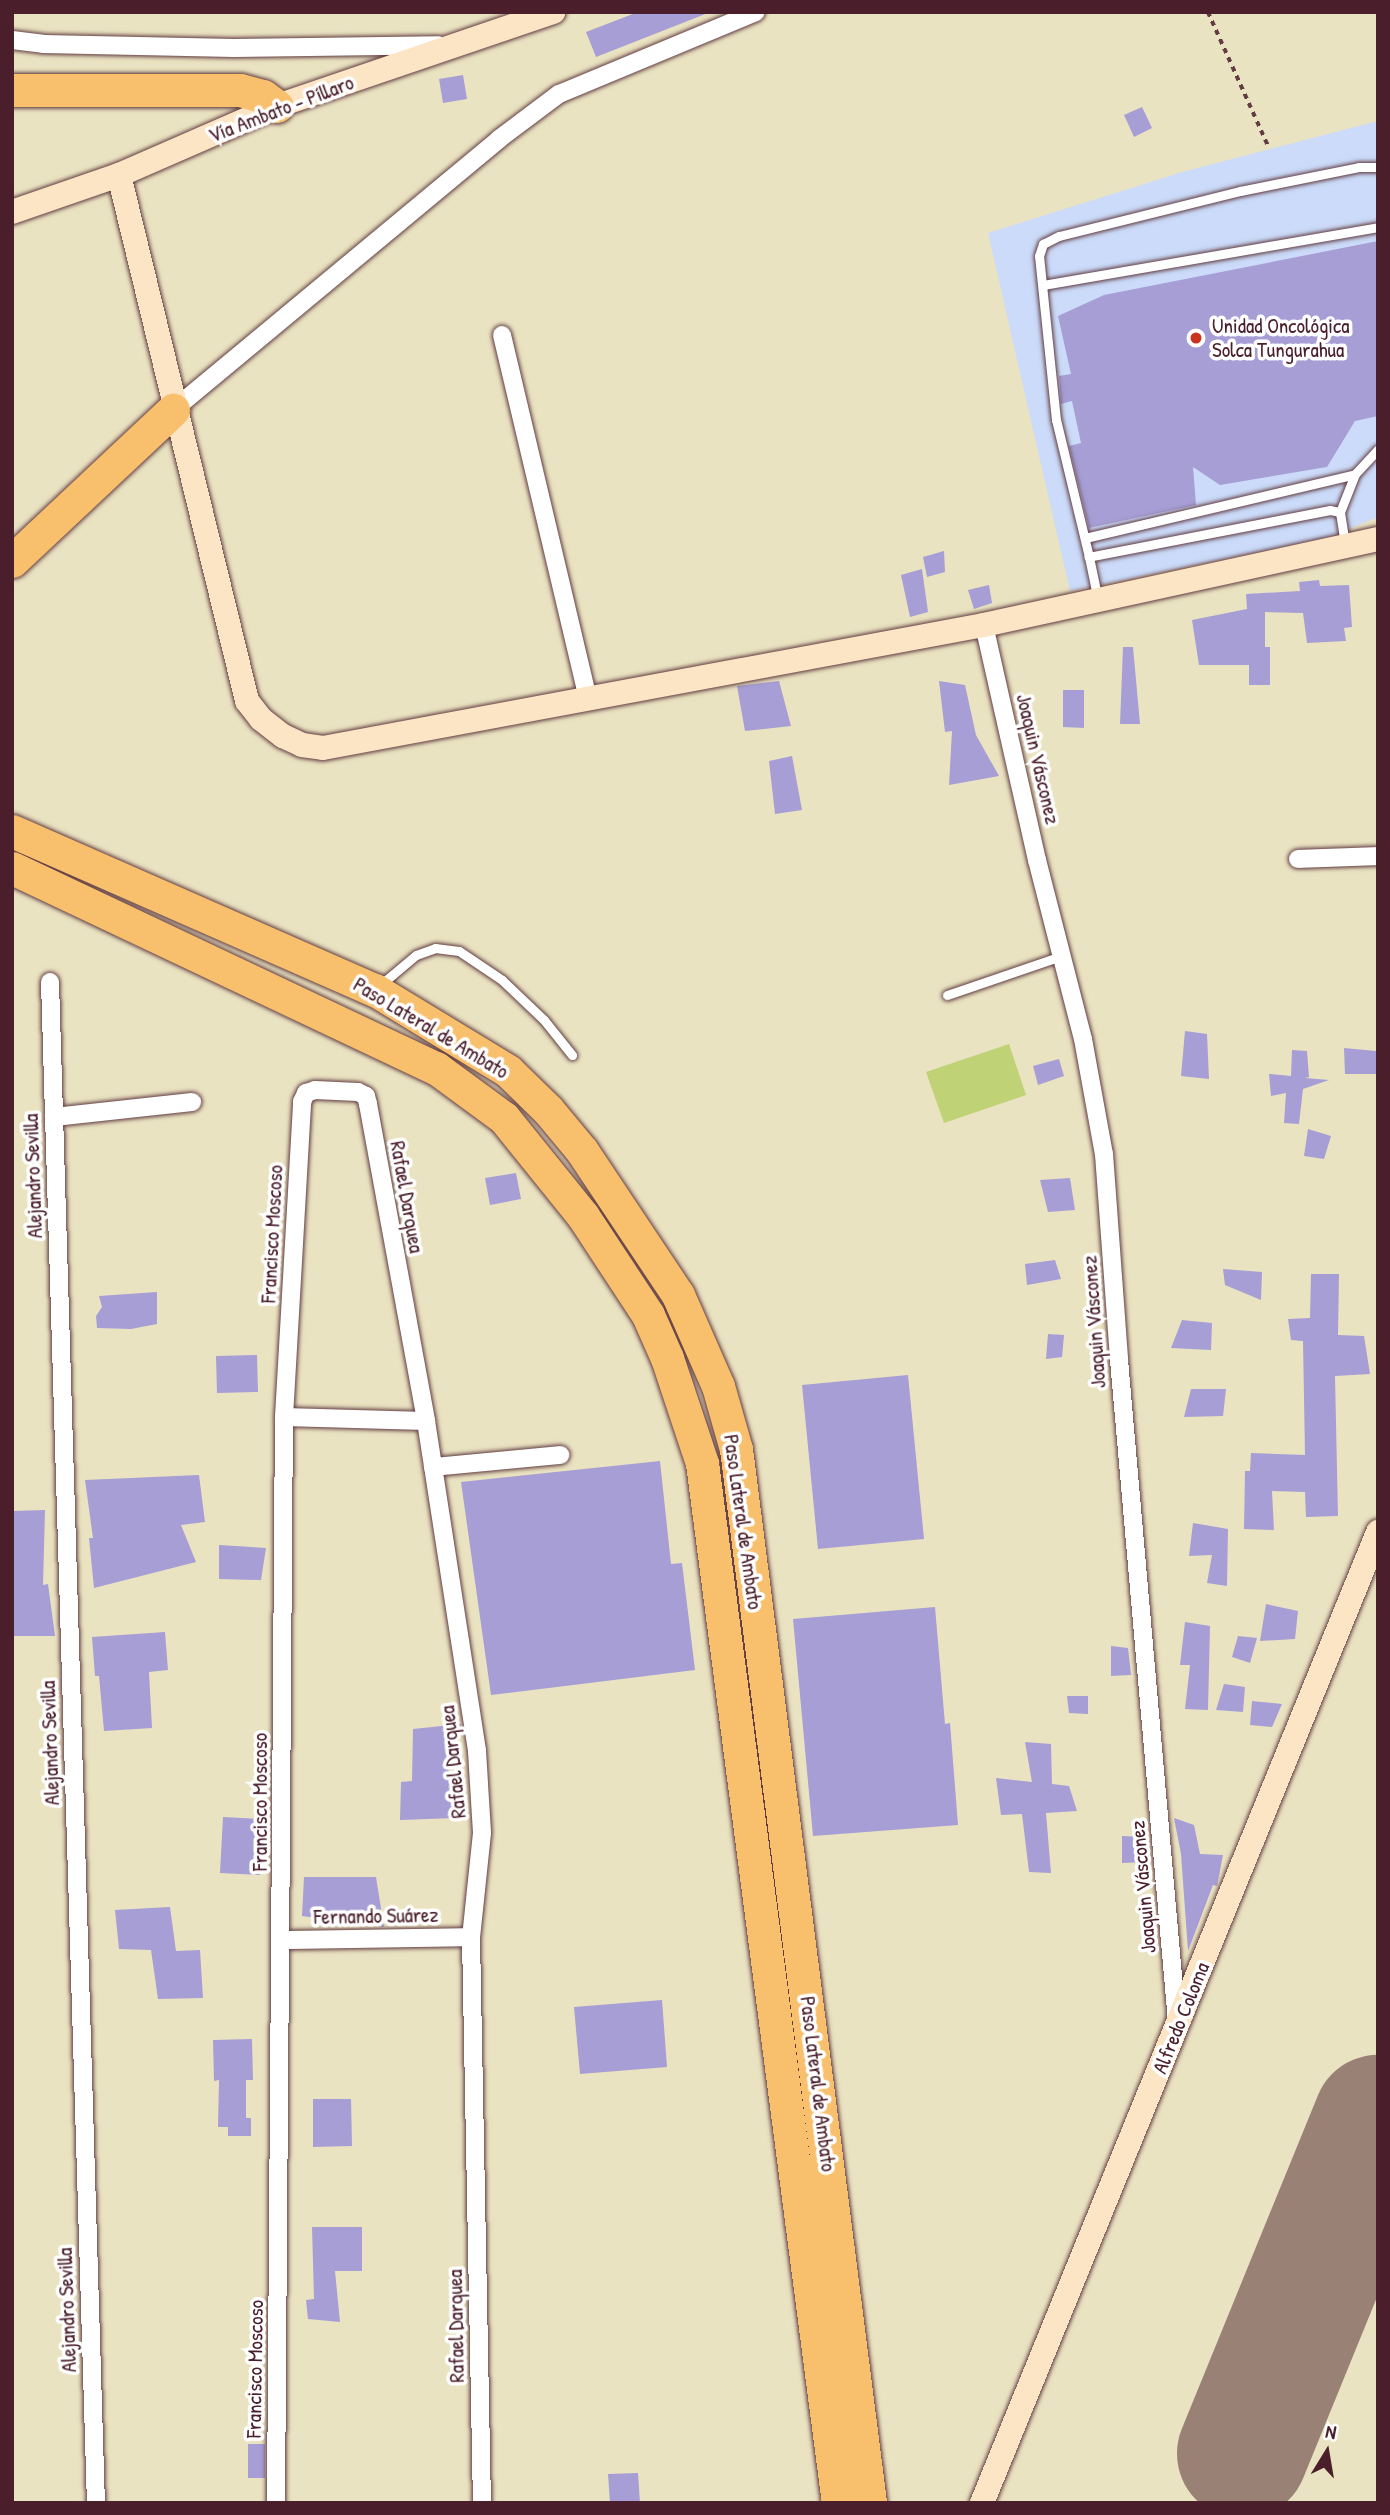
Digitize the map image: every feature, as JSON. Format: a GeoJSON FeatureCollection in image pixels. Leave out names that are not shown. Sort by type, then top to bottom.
{"type":"FeatureCollection","features":[{"type":"Feature","properties":{"kind":"highway"},"geometry":{"type":"LineString","coordinates":[[12,90],[240,90],[263,96],[277,106]]}},
{"type":"Feature","properties":{"kind":"highway"},"geometry":{"type":"LineString","coordinates":[[12,561],[173,410]]}},
{"type":"Feature","properties":{"kind":"highway"},"geometry":{"type":"LineString","coordinates":[[12,809],[241,929]]}},
{"type":"Feature","properties":{"kind":"highway","name":"Paso Lateral de Ambato"},"geometry":{"type":"LineString","coordinates":[[12,831],[241,929],[375,990],[508,1071],[548,1110],[582,1151],[672,1284],[718,1386],[736,1449],[870,2503]]}},
{"type":"Feature","properties":{"kind":"highway","name":"Paso Lateral de Ambato"},"geometry":{"type":"LineString","coordinates":[[12,868],[436,1068],[504,1118],[583,1216],[648,1315],[667,1358],[702,1463],[838,2503]]}},
{"type":"Feature","properties":{"kind":"highway"},"geometry":{"type":"LineString","coordinates":[[775,2029],[810,2025]]}},
{"type":"Feature","properties":{"kind":"street","name":"Vía Ambato - Píllaro"},"geometry":{"type":"LineString","coordinates":[[12,212],[118,175],[277,106],[553,12]]}},
{"type":"Feature","properties":{"kind":"street"},"geometry":{"type":"LineString","coordinates":[[173,410],[499,139],[559,94],[756,12]]}},
{"type":"Feature","properties":{"kind":"street"},"geometry":{"type":"LineString","coordinates":[[12,40],[43,44],[234,48],[459,45]]}},
{"type":"Feature","properties":{"kind":"street"},"geometry":{"type":"LineString","coordinates":[[118,175],[173,410],[247,701],[261,719],[302,745],[323,748],[984,625],[1378,539]]}},
{"type":"Feature","properties":{"kind":"street"},"geometry":{"type":"LineString","coordinates":[[502,335],[588,700]]}},
{"type":"Feature","properties":{"kind":"street","name":"Joaquin Vásconez"},"geometry":{"type":"LineString","coordinates":[[984,625],[1083,1039],[1104,1154],[1119,1360],[1177,2028]]}},
{"type":"Feature","properties":{"kind":"street"},"geometry":{"type":"LineString","coordinates":[[1298,859],[1378,856]]}},
{"type":"Feature","properties":{"kind":"street","name":"Alejandro Sevilla"},"geometry":{"type":"LineString","coordinates":[[50,982],[96,2503]]}},
{"type":"Feature","properties":{"kind":"street","name":"Rafael Darquea"},"geometry":{"type":"LineString","coordinates":[[302,1102],[306,1093],[315,1090],[358,1092],[366,1096],[426,1421],[477,1751],[482,1833],[471,1937],[482,2503]]}},
{"type":"Feature","properties":{"kind":"street"},"geometry":{"type":"LineString","coordinates":[[54,1117],[192,1102]]}},
{"type":"Feature","properties":{"kind":"street","name":"Francisco Moscoso"},"geometry":{"type":"LineString","coordinates":[[276,2503],[284,1417],[302,1102]]}},
{"type":"Feature","properties":{"kind":"street"},"geometry":{"type":"LineString","coordinates":[[284,1417],[426,1421]]}},
{"type":"Feature","properties":{"kind":"street"},"geometry":{"type":"LineString","coordinates":[[433,1467],[560,1455]]}},
{"type":"Feature","properties":{"kind":"street","name":"Alfredo Coloma"},"geometry":{"type":"LineString","coordinates":[[982,2503],[1378,1532]]}},
{"type":"Feature","properties":{"kind":"street","name":"Fernando Suárez"},"geometry":{"type":"LineString","coordinates":[[282,1940],[471,1937]]}},
{"type":"Feature","properties":{"kind":"lane"},"geometry":{"type":"LineString","coordinates":[[1098,601],[1086,538],[1056,420],[1039,256],[1042,244],[1059,236],[1240,191],[1359,167],[1378,167]]}},
{"type":"Feature","properties":{"kind":"lane"},"geometry":{"type":"LineString","coordinates":[[1043,285],[1378,227]]}},
{"type":"Feature","properties":{"kind":"lane"},"geometry":{"type":"LineString","coordinates":[[1346,546],[1340,512],[1355,474],[1378,449]]}},
{"type":"Feature","properties":{"kind":"lane"},"geometry":{"type":"LineString","coordinates":[[1086,538],[1355,474]]}},
{"type":"Feature","properties":{"kind":"lane"},"geometry":{"type":"LineString","coordinates":[[1089,557],[1322,511],[1340,512]]}},
{"type":"Feature","properties":{"kind":"lane"},"geometry":{"type":"LineString","coordinates":[[375,990],[416,955],[435,948],[459,951],[502,980],[544,1020],[572,1055]]}},
{"type":"Feature","properties":{"kind":"lane"},"geometry":{"type":"LineString","coordinates":[[947,995],[1061,956]]}},
{"type":"Feature","properties":{"kind":"path"},"geometry":{"type":"LineString","coordinates":[[1208,12],[1269,148]]}},
{"type":"Feature","properties":{"kind":"shaded area","name":"Unidad Oncológica Solca Tungurahua"},"geometry":{"type":"Polygon","coordinates":[[[1378,121],[1378,517],[1330,537],[1070,591],[988,233],[1182,172],[1378,121]]]}},
{"type":"Feature","properties":{"kind":"green space"},"geometry":{"type":"Polygon","coordinates":[[[1009,1044],[1026,1095],[944,1123],[926,1072],[1009,1044]]]}},
{"type":"Feature","properties":{"kind":"building"},"geometry":{"type":"Polygon","coordinates":[[[638,12],[708,13],[596,57],[586,32],[638,12]]]}},
{"type":"Feature","properties":{"kind":"building"},"geometry":{"type":"Polygon","coordinates":[[[463,75],[467,99],[443,103],[439,79],[463,75]]]}},
{"type":"Feature","properties":{"kind":"building"},"geometry":{"type":"Polygon","coordinates":[[[1142,107],[1152,128],[1134,137],[1124,115],[1142,107]]]}},
{"type":"Feature","properties":{"kind":"building"},"geometry":{"type":"Polygon","coordinates":[[[1378,241],[1378,416],[1355,421],[1327,467],[1220,485],[1193,467],[1196,505],[1089,528],[1069,446],[1081,443],[1072,401],[1061,404],[1059,376],[1071,374],[1058,316],[1104,295],[1378,241]]]}},
{"type":"Feature","properties":{"kind":"building"},"geometry":{"type":"Polygon","coordinates":[[[944,551],[945,572],[927,577],[923,557],[944,551]]]}},
{"type":"Feature","properties":{"kind":"building"},"geometry":{"type":"Polygon","coordinates":[[[922,569],[928,612],[910,617],[901,575],[922,569]]]}},
{"type":"Feature","properties":{"kind":"building"},"geometry":{"type":"Polygon","coordinates":[[[1319,580],[1320,586],[1349,585],[1352,627],[1344,628],[1346,641],[1307,643],[1303,613],[1265,612],[1265,647],[1270,647],[1270,685],[1249,685],[1249,665],[1199,665],[1192,620],[1247,609],[1246,594],[1300,591],[1299,582],[1319,580]]]}},
{"type":"Feature","properties":{"kind":"building"},"geometry":{"type":"Polygon","coordinates":[[[989,585],[992,603],[974,609],[968,590],[989,585]]]}},
{"type":"Feature","properties":{"kind":"building"},"geometry":{"type":"Polygon","coordinates":[[[1123,647],[1133,647],[1140,724],[1120,724],[1123,647]]]}},
{"type":"Feature","properties":{"kind":"building"},"geometry":{"type":"Polygon","coordinates":[[[779,681],[791,726],[745,731],[737,686],[779,681]]]}},
{"type":"Feature","properties":{"kind":"building"},"geometry":{"type":"Polygon","coordinates":[[[939,681],[965,685],[976,735],[999,776],[949,785],[952,731],[945,732],[939,681]]]}},
{"type":"Feature","properties":{"kind":"building"},"geometry":{"type":"Polygon","coordinates":[[[1063,690],[1084,690],[1084,728],[1063,727],[1063,690]]]}},
{"type":"Feature","properties":{"kind":"building"},"geometry":{"type":"Polygon","coordinates":[[[792,756],[802,810],[775,814],[769,761],[792,756]]]}},
{"type":"Feature","properties":{"kind":"building"},"geometry":{"type":"Polygon","coordinates":[[[1185,1031],[1207,1034],[1209,1079],[1181,1076],[1185,1031]]]}},
{"type":"Feature","properties":{"kind":"building"},"geometry":{"type":"Polygon","coordinates":[[[1344,1048],[1376,1051],[1378,1074],[1345,1074],[1344,1048]]]}},
{"type":"Feature","properties":{"kind":"building"},"geometry":{"type":"Polygon","coordinates":[[[1292,1050],[1307,1051],[1309,1077],[1305,1078],[1329,1080],[1303,1089],[1299,1124],[1284,1123],[1286,1093],[1271,1096],[1269,1074],[1291,1076],[1292,1050]]]}},
{"type":"Feature","properties":{"kind":"building"},"geometry":{"type":"Polygon","coordinates":[[[1059,1059],[1064,1076],[1038,1085],[1033,1066],[1059,1059]]]}},
{"type":"Feature","properties":{"kind":"building"},"geometry":{"type":"Polygon","coordinates":[[[1308,1129],[1331,1136],[1324,1159],[1304,1156],[1308,1129]]]}},
{"type":"Feature","properties":{"kind":"building"},"geometry":{"type":"Polygon","coordinates":[[[516,1173],[521,1199],[490,1205],[485,1178],[516,1173]]]}},
{"type":"Feature","properties":{"kind":"building"},"geometry":{"type":"Polygon","coordinates":[[[1070,1178],[1075,1210],[1048,1212],[1040,1180],[1070,1178]]]}},
{"type":"Feature","properties":{"kind":"building"},"geometry":{"type":"Polygon","coordinates":[[[1055,1260],[1061,1279],[1027,1285],[1025,1264],[1055,1260]]]}},
{"type":"Feature","properties":{"kind":"building"},"geometry":{"type":"Polygon","coordinates":[[[1223,1269],[1262,1272],[1261,1300],[1225,1285],[1223,1269]]]}},
{"type":"Feature","properties":{"kind":"building"},"geometry":{"type":"Polygon","coordinates":[[[1311,1274],[1339,1274],[1338,1335],[1364,1336],[1370,1374],[1335,1376],[1338,1516],[1306,1517],[1305,1492],[1272,1491],[1274,1530],[1244,1529],[1245,1471],[1250,1471],[1251,1453],[1305,1455],[1303,1341],[1291,1340],[1288,1319],[1310,1318],[1311,1274]]]}},
{"type":"Feature","properties":{"kind":"building"},"geometry":{"type":"Polygon","coordinates":[[[157,1292],[157,1324],[131,1329],[97,1328],[96,1316],[102,1307],[99,1296],[157,1292]]]}},
{"type":"Feature","properties":{"kind":"building"},"geometry":{"type":"Polygon","coordinates":[[[1182,1320],[1212,1323],[1211,1350],[1171,1348],[1182,1320]]]}},
{"type":"Feature","properties":{"kind":"building"},"geometry":{"type":"Polygon","coordinates":[[[1048,1334],[1064,1335],[1062,1357],[1046,1359],[1048,1334]]]}},
{"type":"Feature","properties":{"kind":"building"},"geometry":{"type":"Polygon","coordinates":[[[257,1355],[258,1392],[217,1393],[216,1356],[257,1355]]]}},
{"type":"Feature","properties":{"kind":"building"},"geometry":{"type":"Polygon","coordinates":[[[908,1375],[924,1539],[818,1549],[802,1385],[908,1375]]]}},
{"type":"Feature","properties":{"kind":"building"},"geometry":{"type":"Polygon","coordinates":[[[1191,1389],[1226,1389],[1223,1416],[1184,1417],[1191,1389]]]}},
{"type":"Feature","properties":{"kind":"building"},"geometry":{"type":"Polygon","coordinates":[[[660,1461],[671,1564],[682,1563],[695,1670],[491,1695],[461,1482],[660,1461]]]}},
{"type":"Feature","properties":{"kind":"building"},"geometry":{"type":"Polygon","coordinates":[[[199,1475],[205,1522],[181,1525],[196,1562],[94,1588],[89,1538],[93,1538],[85,1480],[199,1475]]]}},
{"type":"Feature","properties":{"kind":"building"},"geometry":{"type":"Polygon","coordinates":[[[45,1510],[43,1585],[48,1584],[55,1636],[12,1636],[12,1511],[45,1510]]]}},
{"type":"Feature","properties":{"kind":"building"},"geometry":{"type":"Polygon","coordinates":[[[1193,1523],[1228,1529],[1227,1586],[1207,1583],[1212,1555],[1189,1556],[1193,1523]]]}},
{"type":"Feature","properties":{"kind":"building"},"geometry":{"type":"Polygon","coordinates":[[[219,1545],[266,1548],[261,1580],[219,1579],[219,1545]]]}},
{"type":"Feature","properties":{"kind":"building"},"geometry":{"type":"Polygon","coordinates":[[[1266,1604],[1298,1611],[1295,1639],[1260,1641],[1266,1604]]]}},
{"type":"Feature","properties":{"kind":"building"},"geometry":{"type":"Polygon","coordinates":[[[935,1607],[945,1724],[950,1723],[958,1825],[813,1836],[793,1619],[935,1607]]]}},
{"type":"Feature","properties":{"kind":"building"},"geometry":{"type":"Polygon","coordinates":[[[1185,1622],[1210,1626],[1208,1710],[1185,1709],[1190,1665],[1180,1665],[1185,1622]]]}},
{"type":"Feature","properties":{"kind":"building"},"geometry":{"type":"Polygon","coordinates":[[[165,1632],[168,1670],[149,1672],[152,1728],[104,1731],[92,1637],[165,1632]]]}},
{"type":"Feature","properties":{"kind":"building"},"geometry":{"type":"Polygon","coordinates":[[[1238,1636],[1257,1638],[1250,1663],[1232,1657],[1238,1636]]]}},
{"type":"Feature","properties":{"kind":"building"},"geometry":{"type":"Polygon","coordinates":[[[1111,1646],[1128,1648],[1131,1675],[1111,1676],[1111,1646]]]}},
{"type":"Feature","properties":{"kind":"building"},"geometry":{"type":"Polygon","coordinates":[[[1224,1684],[1245,1687],[1243,1712],[1216,1710],[1224,1684]]]}},
{"type":"Feature","properties":{"kind":"building"},"geometry":{"type":"Polygon","coordinates":[[[1067,1696],[1088,1696],[1088,1714],[1069,1713],[1067,1696]]]}},
{"type":"Feature","properties":{"kind":"building"},"geometry":{"type":"Polygon","coordinates":[[[1252,1701],[1282,1704],[1272,1727],[1250,1725],[1252,1701]]]}},
{"type":"Feature","properties":{"kind":"building"},"geometry":{"type":"Polygon","coordinates":[[[461,1724],[455,1766],[448,1766],[455,1818],[400,1820],[401,1782],[412,1781],[413,1729],[461,1724]]]}},
{"type":"Feature","properties":{"kind":"building"},"geometry":{"type":"Polygon","coordinates":[[[1025,1742],[1051,1744],[1052,1784],[1069,1786],[1077,1811],[1046,1813],[1051,1873],[1029,1872],[1022,1814],[1001,1815],[996,1778],[1032,1782],[1025,1742]]]}},
{"type":"Feature","properties":{"kind":"building"},"geometry":{"type":"Polygon","coordinates":[[[223,1817],[262,1819],[260,1875],[220,1873],[223,1817]]]}},
{"type":"Feature","properties":{"kind":"building"},"geometry":{"type":"Polygon","coordinates":[[[1174,1818],[1194,1825],[1200,1854],[1223,1855],[1217,1886],[1213,1885],[1188,1951],[1181,1854],[1174,1818]]]}},
{"type":"Feature","properties":{"kind":"building"},"geometry":{"type":"Polygon","coordinates":[[[1122,1836],[1145,1837],[1146,1862],[1122,1863],[1122,1836]]]}},
{"type":"Feature","properties":{"kind":"building"},"geometry":{"type":"Polygon","coordinates":[[[304,1877],[376,1877],[384,1927],[302,1916],[304,1877]]]}},
{"type":"Feature","properties":{"kind":"building"},"geometry":{"type":"Polygon","coordinates":[[[170,1907],[176,1951],[200,1950],[203,1998],[158,1999],[151,1950],[119,1949],[115,1910],[170,1907]]]}},
{"type":"Feature","properties":{"kind":"building"},"geometry":{"type":"Polygon","coordinates":[[[662,2000],[667,2067],[580,2074],[574,2007],[662,2000]]]}},
{"type":"Feature","properties":{"kind":"building"},"geometry":{"type":"Polygon","coordinates":[[[252,2039],[253,2080],[246,2080],[246,2118],[251,2118],[251,2136],[228,2136],[228,2127],[218,2127],[219,2080],[214,2081],[213,2040],[252,2039]]]}},
{"type":"Feature","properties":{"kind":"building"},"geometry":{"type":"Polygon","coordinates":[[[313,2099],[351,2099],[352,2146],[313,2147],[313,2099]]]}},
{"type":"Feature","properties":{"kind":"building"},"geometry":{"type":"Polygon","coordinates":[[[312,2227],[362,2227],[362,2271],[335,2271],[340,2322],[308,2319],[306,2300],[314,2299],[312,2227]]]}},
{"type":"Feature","properties":{"kind":"building"},"geometry":{"type":"Polygon","coordinates":[[[248,2444],[265,2444],[265,2478],[248,2478],[248,2444]]]}},
{"type":"Feature","properties":{"kind":"building"},"geometry":{"type":"Polygon","coordinates":[[[638,2473],[640,2503],[610,2503],[608,2474],[638,2473]]]}},
{"type":"Feature","properties":{"kind":"runway"},"geometry":{"type":"LineString","coordinates":[[1242,2453],[1378,2120]]}},
{"type":"Feature","properties":{"kind":"place","name":"Unidad Oncológica Solca Tungurahua"},"geometry":{"type":"Point","coordinates":[1196,338]}}]}
